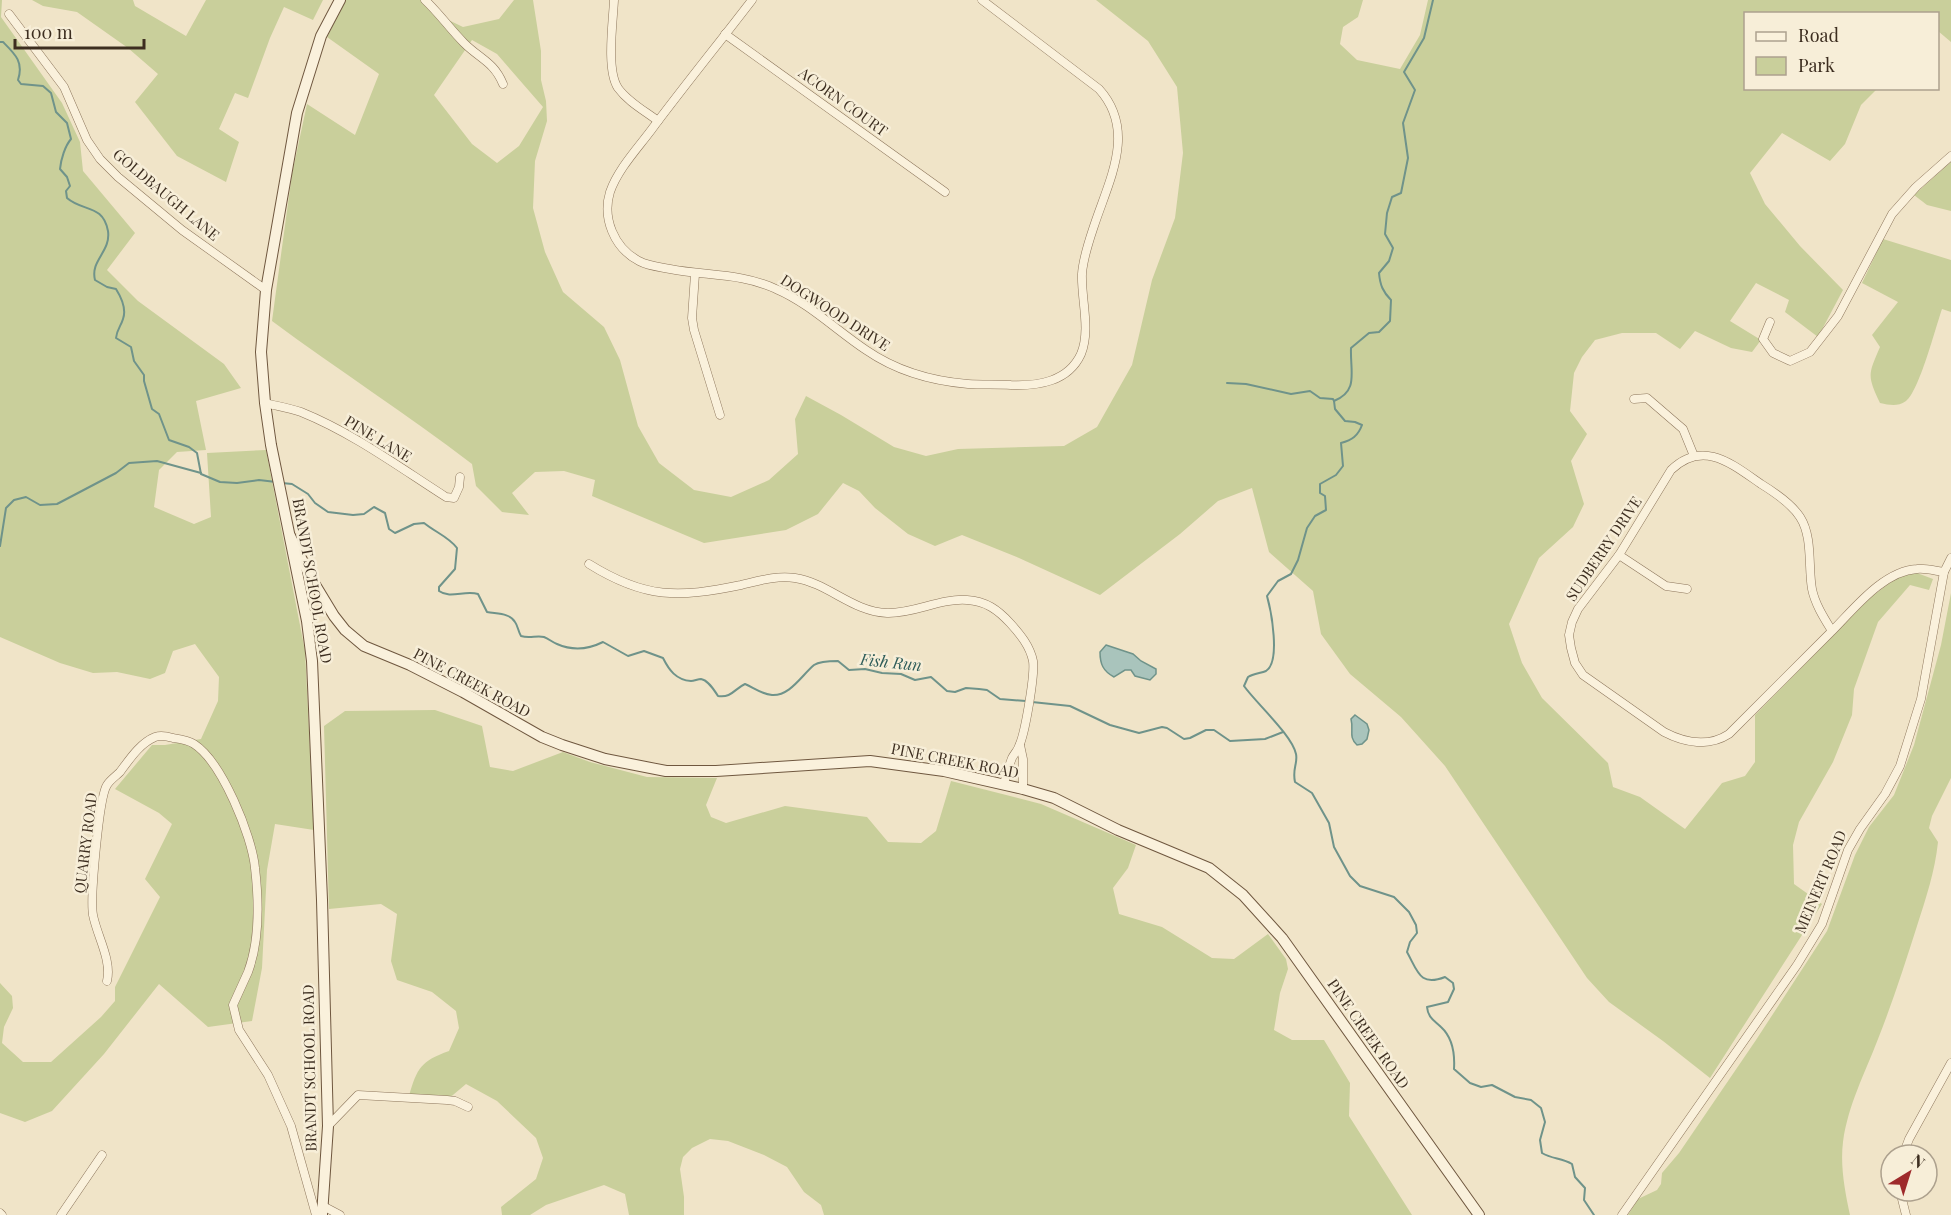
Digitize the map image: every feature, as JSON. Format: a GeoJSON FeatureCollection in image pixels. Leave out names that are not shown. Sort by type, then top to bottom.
{"type":"FeatureCollection","features":[{"type":"Feature","properties":{"kind":"street","name":"BRANDT SCHOOL ROAD"},"geometry":{"type":"LineString","coordinates":[[320,1212],[328,1126],[312,661],[265,403],[261,352],[266,290],[297,113],[321,36],[340,0]]}},
{"type":"Feature","properties":{"kind":"street"},"geometry":{"type":"LineString","coordinates":[[425,0],[466,45],[494,67],[503,84]]}},
{"type":"Feature","properties":{"kind":"street"},"geometry":{"type":"LineString","coordinates":[[614,0],[612,67],[615,83],[623,94],[658,122]]}},
{"type":"Feature","properties":{"kind":"street","name":"DOGWOOD DRIVE"},"geometry":{"type":"LineString","coordinates":[[752,0],[658,122],[610,190],[608,217],[618,244],[629,255],[648,264],[695,274],[749,279],[777,289],[794,298],[867,351],[913,374],[966,384],[1032,385],[1062,376],[1071,369],[1082,353],[1085,326],[1082,270],[1116,158],[1119,145],[1118,122],[1100,88],[981,0]]}},
{"type":"Feature","properties":{"kind":"street","name":"GOLDBAUGH LANE"},"geometry":{"type":"LineString","coordinates":[[9,15],[64,87],[87,140],[100,159],[118,177],[182,230],[266,290]]}},
{"type":"Feature","properties":{"kind":"street","name":"ACORN COURT"},"geometry":{"type":"LineString","coordinates":[[725,34],[945,192]]}},
{"type":"Feature","properties":{"kind":"street"},"geometry":{"type":"LineString","coordinates":[[1770,322],[1763,339],[1773,353],[1790,361],[1810,352],[1838,316],[1892,214],[1916,187],[1951,156]]}},
{"type":"Feature","properties":{"kind":"street"},"geometry":{"type":"LineString","coordinates":[[695,274],[692,318],[694,330],[720,415]]}},
{"type":"Feature","properties":{"kind":"street"},"geometry":{"type":"LineString","coordinates":[[1634,399],[1647,398],[1683,429],[1694,456],[1710,456],[1726,460],[1777,494],[1800,517],[1808,540],[1812,592],[1832,631]]}},
{"type":"Feature","properties":{"kind":"street","name":"PINE LANE"},"geometry":{"type":"LineString","coordinates":[[265,403],[299,411],[327,424],[446,497],[454,498],[460,477]]}},
{"type":"Feature","properties":{"kind":"street","name":"SUDBERRY DRIVE"},"geometry":{"type":"LineString","coordinates":[[1694,456],[1680,461],[1671,470],[1619,555],[1578,609],[1569,635],[1575,663],[1583,675],[1677,739],[1691,743],[1719,740],[1729,734],[1867,596],[1895,574],[1917,569],[1944,572]]}},
{"type":"Feature","properties":{"kind":"street","name":"PINE CREEK ROAD"},"geometry":{"type":"LineString","coordinates":[[290,536],[311,578],[334,616],[345,630],[364,646],[410,665],[542,737],[562,745],[625,764],[666,771],[716,771],[870,761],[935,769],[1054,798],[1118,830],[1209,868],[1243,895],[1282,938],[1479,1215]]}},
{"type":"Feature","properties":{"kind":"street"},"geometry":{"type":"LineString","coordinates":[[1619,555],[1666,586],[1687,589]]}},
{"type":"Feature","properties":{"kind":"street","name":"MEINERT ROAD"},"geometry":{"type":"LineString","coordinates":[[1623,1215],[1797,965],[1822,924],[1848,849],[1885,794],[1900,766],[1921,699],[1944,572],[1951,558]]}},
{"type":"Feature","properties":{"kind":"street"},"geometry":{"type":"LineString","coordinates":[[589,564],[638,588],[658,593],[715,591],[764,580],[792,577],[819,585],[857,606],[881,613],[894,613],[954,600],[966,599],[986,603],[998,611],[1017,632],[1027,645],[1034,663],[1020,745],[1012,758],[1004,784]]}},
{"type":"Feature","properties":{"kind":"street","name":"QUARRY ROAD"},"geometry":{"type":"LineString","coordinates":[[107,981],[106,963],[92,914],[92,890],[101,809],[107,784],[133,754],[158,736],[193,743],[202,750],[218,773],[242,819],[252,848],[256,888],[256,935],[248,970],[233,1005],[233,1011],[239,1030],[268,1075],[291,1126],[320,1212]]}},
{"type":"Feature","properties":{"kind":"street"},"geometry":{"type":"LineString","coordinates":[[1020,745],[1023,759],[1023,789]]}},
{"type":"Feature","properties":{"kind":"street"},"geometry":{"type":"LineString","coordinates":[[1908,1143],[1951,1063]]}},
{"type":"Feature","properties":{"kind":"street"},"geometry":{"type":"LineString","coordinates":[[328,1126],[358,1095],[455,1101],[468,1107]]}},
{"type":"Feature","properties":{"kind":"street"},"geometry":{"type":"LineString","coordinates":[[61,1215],[102,1155]]}},
{"type":"Feature","properties":{"kind":"street"},"geometry":{"type":"LineString","coordinates":[[320,1212],[340,1215]]}},
{"type":"Feature","properties":{"kind":"green space"},"geometry":{"type":"Polygon","coordinates":[[[0,0],[2,0],[1,17],[62,103],[80,142],[83,171],[135,233],[107,270],[138,301],[224,364],[241,388],[196,401],[206,450],[177,452],[159,470],[154,507],[194,524],[211,517],[207,453],[266,450],[305,651],[314,830],[275,824],[267,870],[262,968],[252,1021],[208,1027],[159,984],[104,1054],[52,1111],[25,1122],[0,1113],[0,983],[12,996],[13,1008],[4,1027],[2,1043],[23,1062],[51,1062],[101,1017],[115,1001],[115,987],[160,897],[145,879],[172,824],[159,813],[115,789],[152,745],[201,739],[218,701],[219,677],[195,644],[173,651],[165,673],[150,679],[117,672],[93,673],[60,663],[0,637],[0,0]]]}},
{"type":"Feature","properties":{"kind":"green space"},"geometry":{"type":"Polygon","coordinates":[[[32,0],[133,0],[135,6],[186,36],[206,0],[323,0],[313,20],[284,7],[248,98],[235,93],[219,129],[239,142],[226,182],[177,156],[135,102],[158,74],[128,48],[77,12],[43,6],[32,0]]]}},
{"type":"Feature","properties":{"kind":"green space"},"geometry":{"type":"Polygon","coordinates":[[[346,0],[421,0],[436,14],[463,27],[499,19],[514,0],[533,0],[541,51],[541,80],[546,101],[547,121],[535,161],[533,208],[545,252],[563,292],[604,327],[620,360],[638,426],[659,463],[694,490],[731,497],[769,480],[798,454],[795,419],[806,396],[894,447],[926,456],[958,449],[1064,446],[1097,427],[1132,365],[1152,280],[1175,218],[1183,153],[1177,87],[1148,41],[1096,0],[1363,0],[1358,17],[1343,27],[1340,44],[1357,60],[1400,69],[1420,35],[1428,0],[1951,0],[1951,42],[1939,32],[1939,12],[1744,12],[1744,90],[1876,90],[1861,105],[1845,144],[1830,161],[1782,133],[1750,173],[1765,204],[1800,246],[1843,290],[1818,337],[1785,312],[1789,300],[1756,283],[1730,321],[1761,340],[1752,352],[1731,348],[1695,331],[1680,349],[1656,333],[1622,333],[1595,340],[1582,357],[1574,373],[1570,411],[1587,434],[1571,461],[1584,504],[1573,527],[1539,558],[1509,624],[1522,663],[1542,698],[1608,763],[1613,787],[1640,797],[1685,829],[1722,783],[1745,776],[1755,762],[1755,715],[1871,597],[1899,576],[1917,573],[1933,579],[1929,590],[1910,585],[1878,622],[1854,689],[1852,715],[1833,762],[1799,822],[1793,845],[1794,884],[1822,904],[1710,1078],[1609,1002],[1587,978],[1445,766],[1401,717],[1350,674],[1321,634],[1313,591],[1269,552],[1252,488],[1218,501],[1180,534],[1100,595],[962,535],[935,546],[908,534],[875,508],[859,491],[843,483],[818,514],[786,530],[704,543],[592,496],[595,480],[564,471],[535,472],[512,493],[529,515],[502,512],[476,486],[472,464],[272,321],[292,174],[307,104],[355,135],[379,74],[327,37],[346,0]],[[472,40],[434,95],[472,144],[497,163],[519,146],[543,107],[497,54],[472,40]]]}},
{"type":"Feature","properties":{"kind":"green space"},"geometry":{"type":"Polygon","coordinates":[[[1951,162],[1951,211],[1927,205],[1914,195],[1951,162]]]}},
{"type":"Feature","properties":{"kind":"green space"},"geometry":{"type":"Polygon","coordinates":[[[1883,239],[1951,260],[1951,312],[1942,309],[1916,385],[1906,401],[1896,405],[1880,403],[1871,380],[1871,370],[1880,347],[1872,335],[1898,302],[1862,283],[1883,239]]]}},
{"type":"Feature","properties":{"kind":"green space"},"geometry":{"type":"Polygon","coordinates":[[[1951,593],[1951,778],[1932,816],[1929,828],[1938,842],[1927,895],[1894,997],[1845,1128],[1842,1151],[1843,1170],[1850,1215],[1628,1215],[1638,1199],[1657,1190],[1661,1184],[1662,1173],[1679,1153],[1827,931],[1855,855],[1869,827],[1894,795],[1914,745],[1941,645],[1951,593]]]}},
{"type":"Feature","properties":{"kind":"green space"},"geometry":{"type":"Polygon","coordinates":[[[435,710],[482,726],[490,767],[513,771],[563,752],[590,762],[647,777],[717,778],[706,805],[711,817],[726,823],[785,806],[867,817],[888,842],[921,843],[936,831],[951,781],[1041,804],[1136,845],[1128,868],[1113,888],[1119,914],[1162,927],[1212,958],[1234,959],[1268,934],[1286,959],[1288,969],[1280,993],[1274,1030],[1292,1040],[1324,1040],[1350,1083],[1349,1116],[1412,1215],[824,1215],[821,1205],[804,1192],[787,1167],[728,1141],[710,1139],[692,1148],[683,1157],[680,1169],[684,1215],[629,1215],[625,1194],[604,1185],[546,1205],[530,1215],[502,1215],[501,1207],[536,1179],[543,1158],[536,1138],[497,1101],[466,1084],[447,1100],[409,1096],[418,1072],[426,1062],[449,1051],[459,1028],[456,1011],[432,992],[397,980],[391,961],[397,914],[381,904],[329,909],[324,726],[345,711],[435,710]]]}},
{"type":"Feature","properties":{"kind":"water"},"geometry":{"type":"Polygon","coordinates":[[[1106,645],[1133,654],[1156,669],[1156,674],[1150,680],[1135,676],[1131,670],[1125,670],[1114,677],[1105,670],[1101,660],[1100,652],[1106,645]]]}},
{"type":"Feature","properties":{"kind":"water"},"geometry":{"type":"Polygon","coordinates":[[[1355,715],[1367,724],[1369,730],[1367,739],[1357,745],[1352,736],[1351,719],[1355,715]]]}},
{"type":"Feature","properties":{"kind":"waterway"},"geometry":{"type":"LineString","coordinates":[[1433,0],[1424,38],[1404,72],[1415,90],[1403,123],[1408,158],[1401,193],[1392,197],[1387,213],[1385,234],[1393,248],[1389,261],[1379,273],[1382,288],[1391,300],[1390,321],[1379,332],[1369,333],[1351,348],[1350,386],[1342,397],[1334,401],[1335,409],[1345,421],[1362,425],[1354,437],[1341,443],[1343,466],[1336,475],[1320,484],[1320,493],[1325,496],[1326,510],[1315,516],[1307,528],[1298,560],[1291,574],[1278,581],[1267,596],[1274,635],[1271,666],[1266,671],[1248,677],[1244,686],[1293,746],[1296,754],[1295,782],[1312,793],[1329,823],[1334,847],[1350,876],[1360,886],[1394,897],[1409,912],[1416,925],[1417,933],[1410,942],[1407,952],[1421,976],[1430,980],[1445,977],[1453,983],[1454,989],[1448,1002],[1427,1007],[1430,1016],[1445,1031],[1451,1041],[1454,1069],[1470,1083],[1481,1087],[1492,1085],[1515,1097],[1531,1100],[1541,1108],[1545,1122],[1540,1140],[1542,1153],[1572,1164],[1575,1177],[1585,1188],[1584,1200],[1594,1215]]}},
{"type":"Feature","properties":{"kind":"waterway","name":"Fish Run"},"geometry":{"type":"LineString","coordinates":[[0,42],[3,42],[17,59],[20,68],[18,80],[21,84],[43,86],[51,93],[56,112],[67,123],[71,139],[61,161],[60,169],[67,177],[70,186],[66,191],[67,198],[97,212],[105,222],[108,231],[107,245],[95,267],[95,280],[116,289],[121,299],[124,315],[116,338],[131,347],[134,361],[144,375],[152,409],[159,414],[169,440],[189,447],[197,453],[201,474],[220,482],[237,483],[259,480],[276,482]]}},
{"type":"Feature","properties":{"kind":"waterway"},"geometry":{"type":"LineString","coordinates":[[1227,383],[1246,384],[1291,394],[1310,391],[1320,398],[1334,401]]}},
{"type":"Feature","properties":{"kind":"waterway"},"geometry":{"type":"LineString","coordinates":[[0,546],[6,508],[14,500],[26,497],[40,505],[57,504],[116,473],[129,463],[157,461],[201,473]]}},
{"type":"Feature","properties":{"kind":"waterway","name":"Fish Run"},"geometry":{"type":"LineString","coordinates":[[282,483],[292,484],[308,494],[315,503],[328,512],[364,514],[374,507],[385,513],[389,529],[395,533],[414,524],[424,523],[457,548],[455,569],[439,587],[439,591],[448,594],[478,594],[487,612],[503,614],[513,619],[521,636],[544,637],[574,649],[591,647],[603,642],[628,656],[644,651],[663,658],[681,679],[706,681],[718,696],[730,694],[745,684],[764,693],[778,694],[790,689],[814,665],[838,661],[849,670],[865,669],[901,674],[915,680],[931,677],[947,691],[955,692],[966,688],[987,690],[1000,699],[1026,701]]}},
{"type":"Feature","properties":{"kind":"waterway","name":"Fish Run"},"geometry":{"type":"LineString","coordinates":[[1032,702],[1070,706],[1110,725],[1139,733],[1162,727],[1167,728],[1184,739],[1206,730],[1214,730],[1230,741],[1265,739],[1283,732]]}}]}
